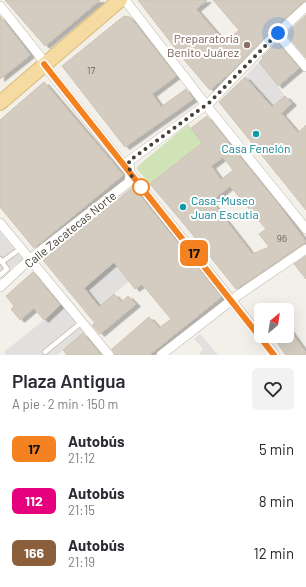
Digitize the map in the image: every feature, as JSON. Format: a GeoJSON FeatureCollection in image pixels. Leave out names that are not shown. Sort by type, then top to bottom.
{"type":"FeatureCollection","features":[{"type":"Feature","properties":{"kind":"main road"},"geometry":{"type":"LineString","coordinates":[[0,103],[120,0]]}},
{"type":"Feature","properties":{"kind":"street"},"geometry":{"type":"LineString","coordinates":[[125,0],[206,105],[306,229]]}},
{"type":"Feature","properties":{"kind":"street"},"geometry":{"type":"LineString","coordinates":[[0,6],[130,174],[232,300],[274,355]]}},
{"type":"Feature","properties":{"kind":"street","name":"Calle Zacatecas Norte"},"geometry":{"type":"LineString","coordinates":[[0,287],[30,260],[129,182],[129,161],[206,105],[306,7]]}},
{"type":"Feature","properties":{"kind":"street"},"geometry":{"type":"LineString","coordinates":[[278,33],[306,67]]}},
{"type":"Feature","properties":{"kind":"street"},"geometry":{"type":"LineString","coordinates":[[0,223],[109,355]]}},
{"type":"Feature","properties":{"kind":"street"},"geometry":{"type":"LineString","coordinates":[[161,355],[232,300],[306,248]]}},
{"type":"Feature","properties":{"kind":"lane"},"geometry":{"type":"LineString","coordinates":[[0,276],[7,269],[1,261],[21,248]]}},
{"type":"Feature","properties":{"kind":"lane"},"geometry":{"type":"LineString","coordinates":[[45,352],[82,322]]}},
{"type":"Feature","properties":{"kind":"green space"},"geometry":{"type":"Polygon","coordinates":[[[188,124],[202,143],[150,184],[137,169],[138,166],[188,124]]]}},
{"type":"Feature","properties":{"kind":"shaded area"},"geometry":{"type":"Polygon","coordinates":[[[259,62],[285,96],[272,108],[245,77],[259,62]]]}},
{"type":"Feature","properties":{"kind":"shaded area"},"geometry":{"type":"Polygon","coordinates":[[[0,232],[23,259],[0,277],[0,232]]]}},
{"type":"Feature","properties":{"kind":"shaded area"},"geometry":{"type":"Polygon","coordinates":[[[114,263],[129,281],[99,307],[93,300],[79,303],[89,294],[84,288],[114,263]]]}},
{"type":"Feature","properties":{"kind":"shaded area"},"geometry":{"type":"Polygon","coordinates":[[[62,304],[85,332],[57,355],[6,355],[4,352],[62,304]]]}},
{"type":"Feature","properties":{"kind":"shaded area"},"geometry":{"type":"Polygon","coordinates":[[[200,334],[218,355],[201,355],[199,353],[203,349],[194,339],[200,334]]]}},
{"type":"Feature","properties":{"kind":"building"},"geometry":{"type":"Polygon","coordinates":[[[5,0],[100,0],[45,46],[5,0]]]}},
{"type":"Feature","properties":{"kind":"building"},"geometry":{"type":"Polygon","coordinates":[[[138,0],[207,0],[196,9],[225,43],[239,30],[213,0],[306,1],[273,29],[233,70],[210,90],[186,62],[138,0]]]}},
{"type":"Feature","properties":{"kind":"building"},"geometry":{"type":"Polygon","coordinates":[[[306,15],[306,58],[286,34],[306,15]]]}},
{"type":"Feature","properties":{"kind":"building"},"geometry":{"type":"Polygon","coordinates":[[[0,16],[30,55],[0,79],[0,16]]]}},
{"type":"Feature","properties":{"kind":"building"},"geometry":{"type":"Polygon","coordinates":[[[124,16],[130,17],[176,76],[152,94],[161,107],[186,89],[193,99],[125,147],[62,66],[124,16]]]}},
{"type":"Feature","properties":{"kind":"building"},"geometry":{"type":"Polygon","coordinates":[[[277,42],[299,68],[278,86],[259,62],[277,42]]]}},
{"type":"Feature","properties":{"kind":"building"},"geometry":{"type":"Polygon","coordinates":[[[245,77],[272,107],[285,96],[292,103],[281,113],[298,133],[306,125],[306,210],[219,102],[245,77]]]}},
{"type":"Feature","properties":{"kind":"building"},"geometry":{"type":"Polygon","coordinates":[[[44,82],[123,175],[34,248],[0,207],[0,120],[44,82]]]}},
{"type":"Feature","properties":{"kind":"building"},"geometry":{"type":"Polygon","coordinates":[[[207,116],[278,204],[306,242],[236,289],[150,184],[202,143],[191,128],[207,116]],[[223,157],[211,166],[221,180],[233,170],[223,157]],[[230,186],[211,201],[252,254],[269,247],[259,234],[266,229],[230,186]]]}},
{"type":"Feature","properties":{"kind":"building"},"geometry":{"type":"Polygon","coordinates":[[[133,187],[221,297],[149,355],[115,355],[112,349],[149,317],[159,328],[171,319],[142,284],[135,289],[114,262],[84,288],[99,307],[114,294],[121,302],[128,296],[136,304],[100,334],[92,325],[95,323],[43,260],[133,187]]]}},
{"type":"Feature","properties":{"kind":"building"},"geometry":{"type":"Polygon","coordinates":[[[306,256],[306,279],[294,264],[306,256]]]}},
{"type":"Feature","properties":{"kind":"building"},"geometry":{"type":"Polygon","coordinates":[[[33,272],[60,305],[44,320],[34,308],[20,320],[11,309],[14,306],[6,296],[33,272]]]}},
{"type":"Feature","properties":{"kind":"building"},"geometry":{"type":"Polygon","coordinates":[[[83,333],[101,355],[67,355],[63,350],[83,333]]]}},
{"type":"Feature","properties":{"kind":"building"},"geometry":{"type":"Polygon","coordinates":[[[294,336],[306,355],[286,355],[277,343],[294,343],[294,336]]]}},
{"type":"Feature","properties":{"kind":"bus line","name":"17"},"geometry":{"type":"LineString","coordinates":[[44,64],[274,355]]}},
{"type":"Feature","properties":{"kind":"place","name":"Preparatoria Benito Juárez"},"geometry":{"type":"Point","coordinates":[247,45]}},
{"type":"Feature","properties":{"kind":"place","name":"Casa Fenelón"},"geometry":{"type":"Point","coordinates":[256,134]}},
{"type":"Feature","properties":{"kind":"place","name":"Casa-Museo Juan Escutia"},"geometry":{"type":"Point","coordinates":[183,207]}},
{"type":"Feature","properties":{"kind":"route"},"geometry":{"type":"LineString","coordinates":[[141,187],[130,174],[129,161],[210,102],[278,33]]}}]}
